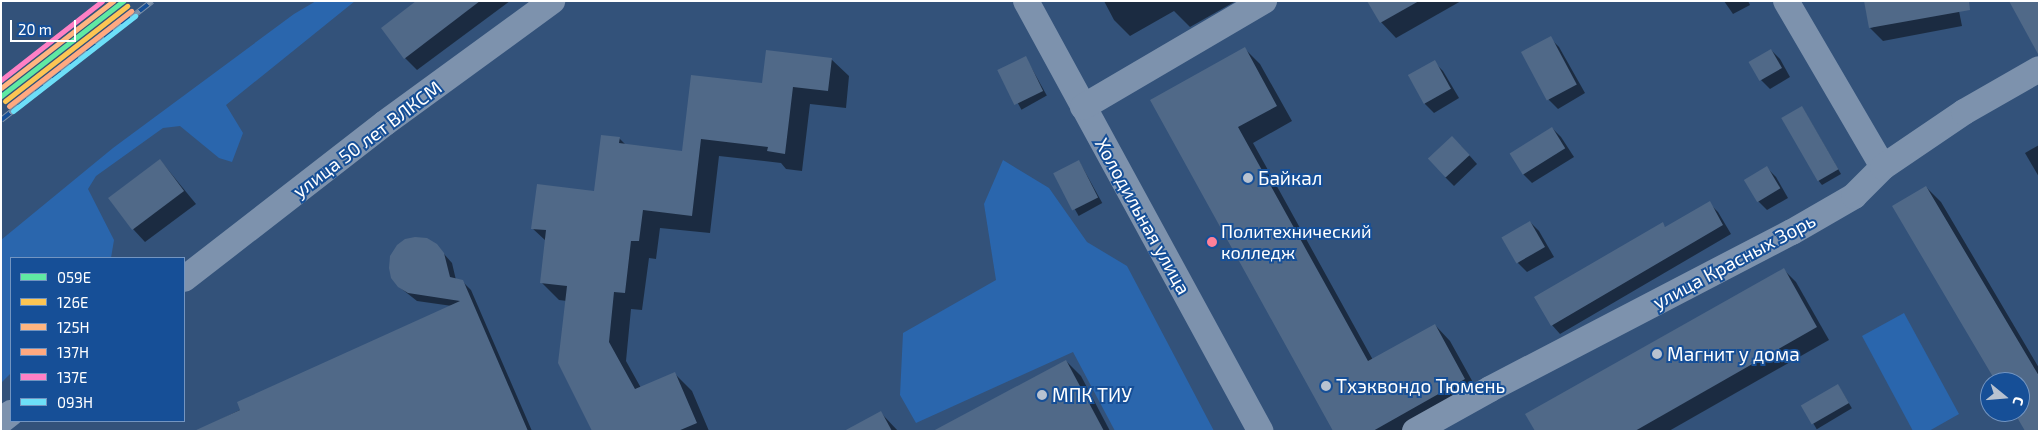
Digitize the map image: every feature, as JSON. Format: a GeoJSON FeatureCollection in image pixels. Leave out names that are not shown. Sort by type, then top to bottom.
{"type":"FeatureCollection","features":[{"type":"Feature","properties":{"kind":"street","name":"улица 50 лет ВЛКСМ"},"geometry":{"type":"LineString","coordinates":[[185,278],[385,124],[552,1]]}},
{"type":"Feature","properties":{"kind":"street","name":"Холодильная улица"},"geometry":{"type":"LineString","coordinates":[[1026,1],[1260,431]]}},
{"type":"Feature","properties":{"kind":"street"},"geometry":{"type":"LineString","coordinates":[[1084,107],[1264,1]]}},
{"type":"Feature","properties":{"kind":"street"},"geometry":{"type":"LineString","coordinates":[[1786,1],[1883,167]]}},
{"type":"Feature","properties":{"kind":"street","name":"улица Красных Зорь"},"geometry":{"type":"LineString","coordinates":[[1415,431],[1490,388],[1792,232],[1854,196],[1883,167],[1964,112],[2039,69]]}},
{"type":"Feature","properties":{"kind":"shaded area"},"geometry":{"type":"Polygon","coordinates":[[[316,1],[355,1],[226,105],[243,133],[232,162],[219,158],[180,126],[163,128],[96,176],[88,189],[114,240],[111,257],[10,257],[10,374],[1,383],[1,240],[113,148],[294,14],[316,1]]]}},
{"type":"Feature","properties":{"kind":"shaded area"},"geometry":{"type":"Polygon","coordinates":[[[1003,160],[1049,188],[1087,242],[1127,266],[1214,431],[1115,431],[1073,352],[916,423],[900,395],[903,333],[996,280],[984,204],[1003,160]]]}},
{"type":"Feature","properties":{"kind":"shaded area"},"geometry":{"type":"Polygon","coordinates":[[[1904,313],[1959,414],[1929,431],[1913,431],[1862,336],[1904,313]]]}},
{"type":"Feature","properties":{"kind":"building"},"geometry":{"type":"Polygon","coordinates":[[[416,1],[480,1],[404,59],[381,28],[416,1]]]}},
{"type":"Feature","properties":{"kind":"building"},"geometry":{"type":"Polygon","coordinates":[[[1367,1],[1419,1],[1380,23],[1367,1]]]}},
{"type":"Feature","properties":{"kind":"building"},"geometry":{"type":"Polygon","coordinates":[[[1864,1],[1969,1],[1970,10],[1869,28],[1864,1]]]}},
{"type":"Feature","properties":{"kind":"building"},"geometry":{"type":"Polygon","coordinates":[[[2009,1],[2039,1],[2039,54],[2038,54],[2009,1]]]}},
{"type":"Feature","properties":{"kind":"building"},"geometry":{"type":"Polygon","coordinates":[[[1551,36],[1577,85],[1547,101],[1521,52],[1551,36]]]}},
{"type":"Feature","properties":{"kind":"building"},"geometry":{"type":"Polygon","coordinates":[[[1245,47],[1277,106],[1238,127],[1368,361],[1435,324],[1465,379],[1373,431],[1333,431],[1150,100],[1245,47]]]}},
{"type":"Feature","properties":{"kind":"building"},"geometry":{"type":"Polygon","coordinates":[[[1771,49],[1782,68],[1759,81],[1748,62],[1771,49]]]}},
{"type":"Feature","properties":{"kind":"building"},"geometry":{"type":"Polygon","coordinates":[[[766,50],[832,58],[828,91],[793,87],[785,154],[767,151],[768,147],[701,139],[692,216],[643,210],[639,241],[631,241],[625,293],[614,292],[609,342],[635,389],[675,372],[697,423],[678,431],[592,431],[558,363],[567,286],[540,283],[546,230],[531,229],[537,184],[594,191],[601,135],[620,137],[619,143],[682,151],[691,75],[762,83],[766,50]]]}},
{"type":"Feature","properties":{"kind":"building"},"geometry":{"type":"Polygon","coordinates":[[[1026,56],[1043,91],[1014,105],[997,70],[1026,56]]]}},
{"type":"Feature","properties":{"kind":"building"},"geometry":{"type":"Polygon","coordinates":[[[1435,60],[1451,89],[1424,104],[1408,75],[1435,60]]]}},
{"type":"Feature","properties":{"kind":"building"},"geometry":{"type":"Polygon","coordinates":[[[1802,106],[1838,169],[1818,181],[1781,118],[1802,106]]]}},
{"type":"Feature","properties":{"kind":"building"},"geometry":{"type":"Polygon","coordinates":[[[1552,127],[1565,148],[1523,175],[1510,153],[1552,127]]]}},
{"type":"Feature","properties":{"kind":"building"},"geometry":{"type":"Polygon","coordinates":[[[1452,136],[1470,155],[1446,178],[1428,159],[1452,136]]]}},
{"type":"Feature","properties":{"kind":"building"},"geometry":{"type":"Polygon","coordinates":[[[160,159],[184,191],[132,230],[108,198],[160,159]]]}},
{"type":"Feature","properties":{"kind":"building"},"geometry":{"type":"Polygon","coordinates":[[[1079,160],[1098,197],[1072,211],[1053,173],[1079,160]]]}},
{"type":"Feature","properties":{"kind":"building"},"geometry":{"type":"Polygon","coordinates":[[[1767,166],[1780,188],[1757,202],[1744,180],[1767,166]]]}},
{"type":"Feature","properties":{"kind":"building"},"geometry":{"type":"Polygon","coordinates":[[[1926,186],[2039,376],[2039,431],[2025,431],[2020,422],[2030,422],[2030,372],[1990,372],[1892,206],[1926,186]]]}},
{"type":"Feature","properties":{"kind":"building"},"geometry":{"type":"Polygon","coordinates":[[[1710,201],[1723,225],[1551,326],[1534,297],[1663,222],[1665,227],[1710,201]]]}},
{"type":"Feature","properties":{"kind":"building"},"geometry":{"type":"Polygon","coordinates":[[[1530,221],[1545,247],[1516,263],[1501,238],[1530,221]]]}},
{"type":"Feature","properties":{"kind":"building"},"geometry":{"type":"Polygon","coordinates":[[[415,237],[427,238],[437,244],[444,253],[450,277],[463,280],[528,431],[194,431],[240,410],[237,402],[460,301],[408,293],[398,287],[391,278],[389,268],[390,256],[397,245],[405,239],[415,237]]]}},
{"type":"Feature","properties":{"kind":"building"},"geometry":{"type":"Polygon","coordinates":[[[1784,268],[1817,327],[1635,431],[1535,431],[1525,414],[1784,268]]]}},
{"type":"Feature","properties":{"kind":"building","name":"МПК ТИУ"},"geometry":{"type":"Polygon","coordinates":[[[1066,360],[1104,431],[933,431],[1066,360]]]}},
{"type":"Feature","properties":{"kind":"building"},"geometry":{"type":"Polygon","coordinates":[[[1838,384],[1849,403],[1812,425],[1801,406],[1838,384]]]}},
{"type":"Feature","properties":{"kind":"building"},"geometry":{"type":"Polygon","coordinates":[[[881,411],[892,431],[844,431],[881,411]]]}},
{"type":"Feature","properties":{"kind":"railway"},"geometry":{"type":"LineString","coordinates":[[1,120],[152,1]]}},
{"type":"Feature","properties":{"kind":"transit line","name":"137Е"},"geometry":{"type":"LineString","coordinates":[[1,80],[102,1]]}},
{"type":"Feature","properties":{"kind":"transit line","name":"125Н"},"geometry":{"type":"LineString","coordinates":[[1,88],[113,1]]}},
{"type":"Feature","properties":{"kind":"transit line","name":"059Е"},"geometry":{"type":"LineString","coordinates":[[1,96],[123,1]]}},
{"type":"Feature","properties":{"kind":"transit line","name":"126Е"},"geometry":{"type":"LineString","coordinates":[[5,101],[127,6]]}},
{"type":"Feature","properties":{"kind":"transit line","name":"137Н"},"geometry":{"type":"LineString","coordinates":[[9,106],[131,11]]}},
{"type":"Feature","properties":{"kind":"transit line","name":"093Н"},"geometry":{"type":"LineString","coordinates":[[13,111],[135,16]]}},
{"type":"Feature","properties":{"kind":"place","name":"Байкал"},"geometry":{"type":"Point","coordinates":[1248,178]}},
{"type":"Feature","properties":{"kind":"place","name":"Политехнический колледж"},"geometry":{"type":"Point","coordinates":[1212,242]}},
{"type":"Feature","properties":{"kind":"place","name":"Магнит у дома"},"geometry":{"type":"Point","coordinates":[1657,354]}},
{"type":"Feature","properties":{"kind":"place","name":"Тхэквондо Тюмень"},"geometry":{"type":"Point","coordinates":[1326,386]}},
{"type":"Feature","properties":{"kind":"place","name":"МПК ТИУ"},"geometry":{"type":"Point","coordinates":[1042,395]}}]}
